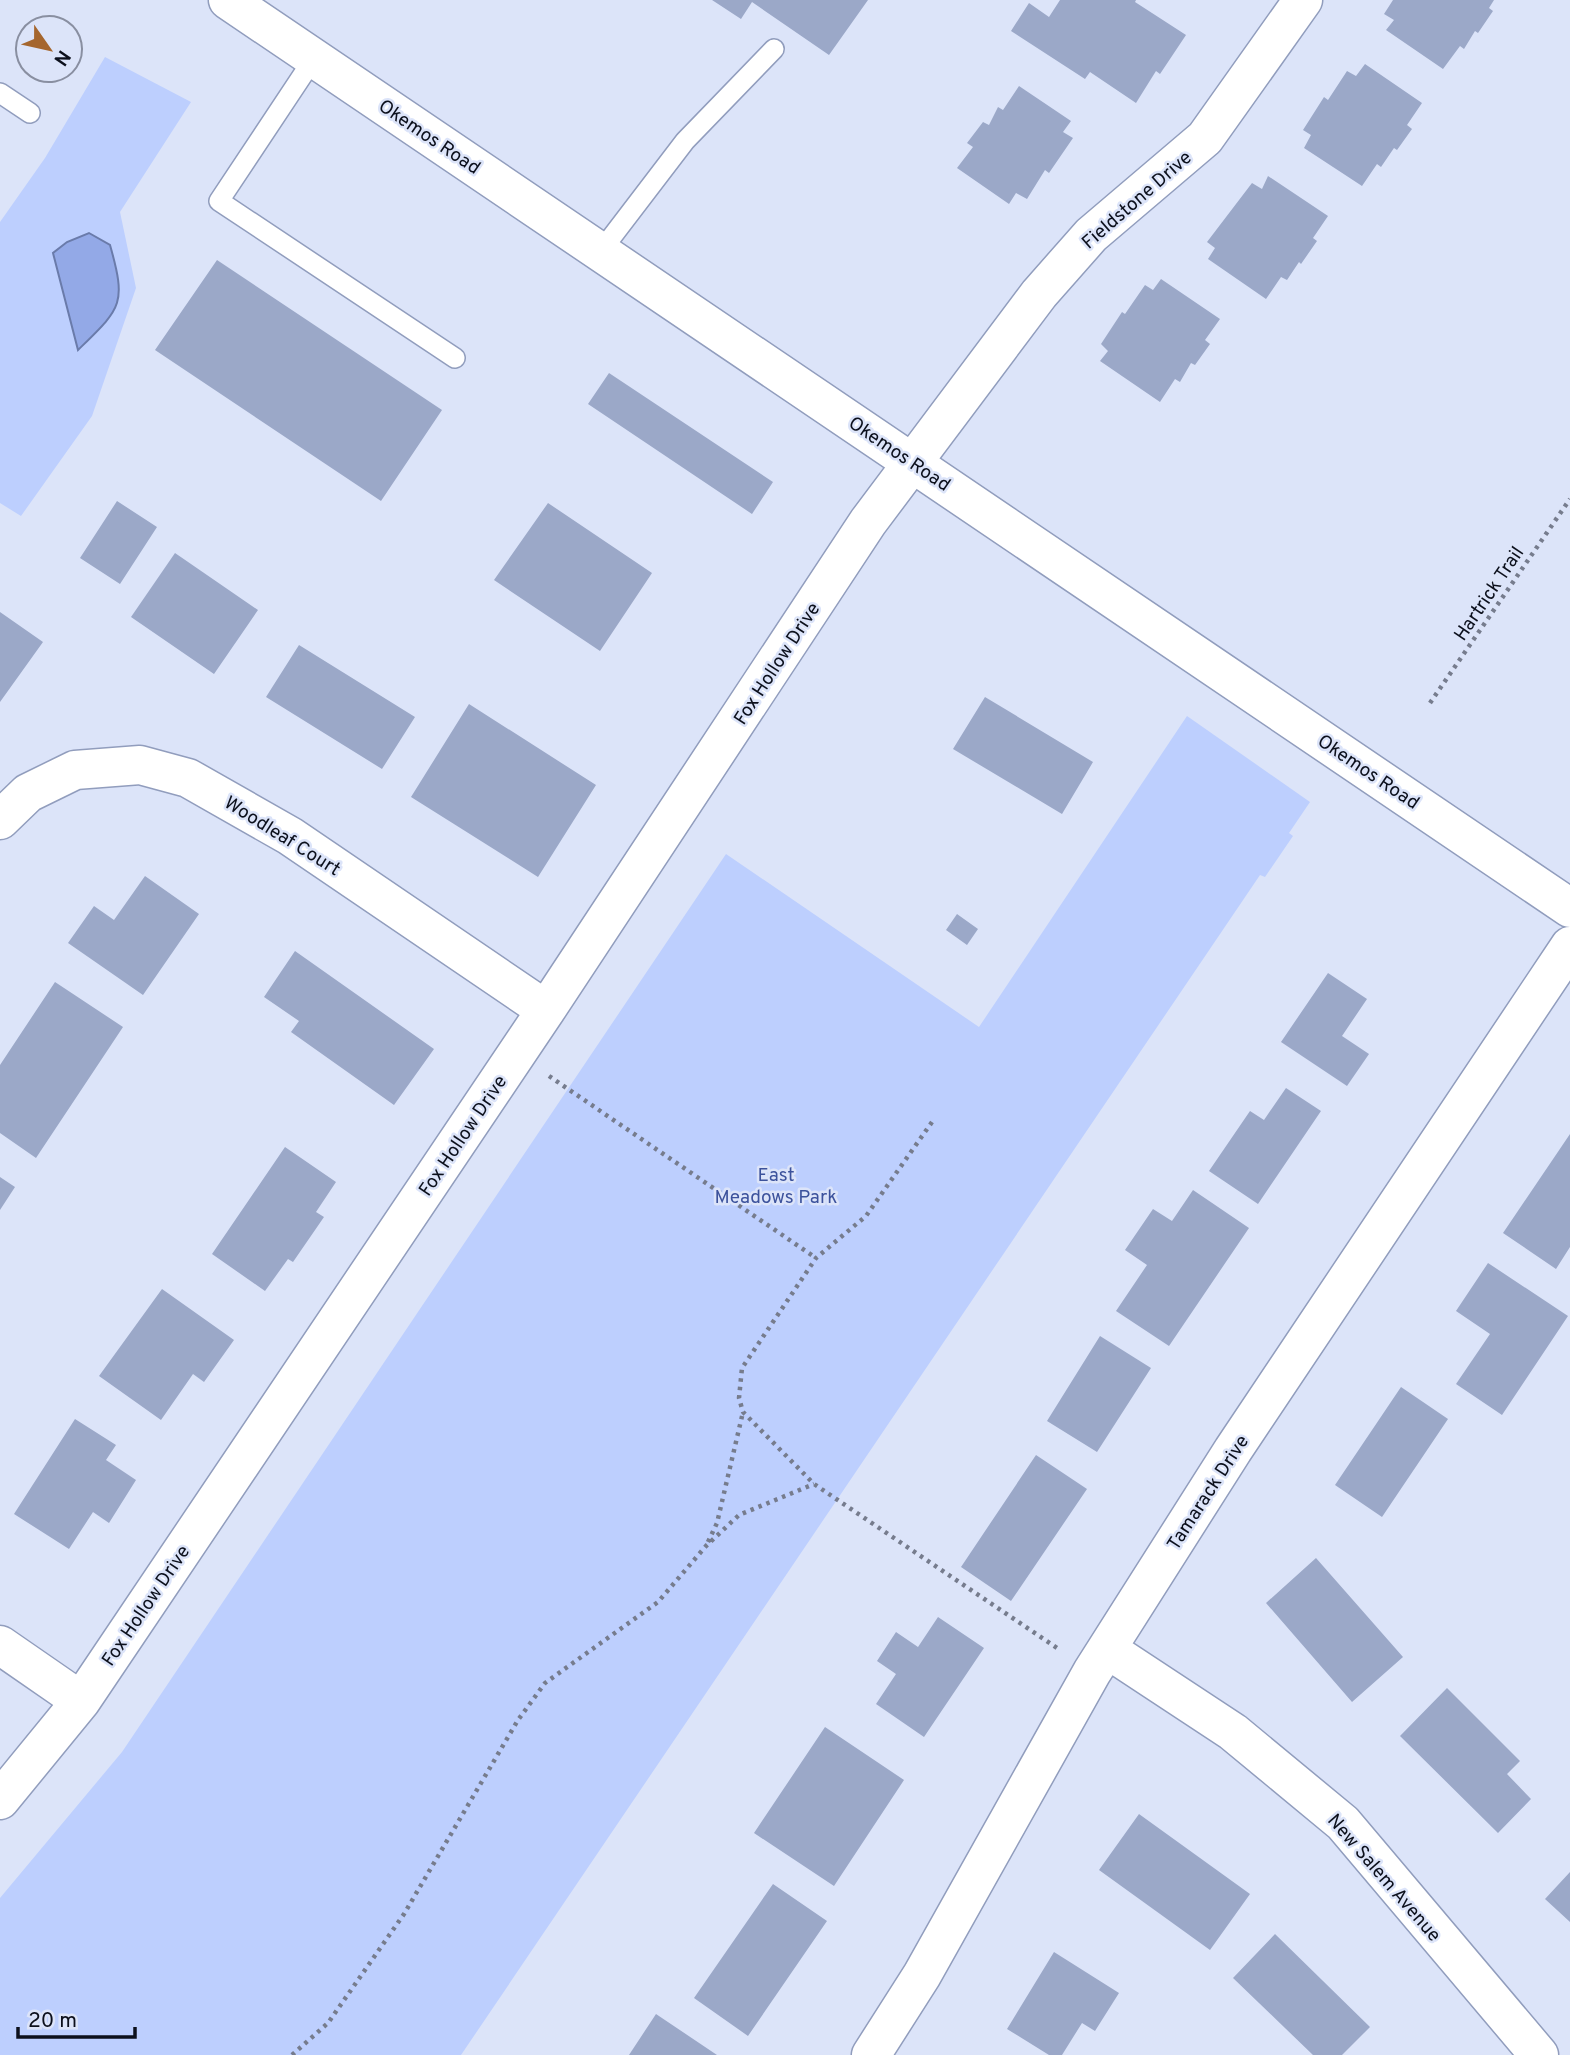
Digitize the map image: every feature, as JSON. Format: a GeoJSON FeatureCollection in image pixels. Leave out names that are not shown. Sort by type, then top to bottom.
{"type":"FeatureCollection","features":[{"type":"Feature","properties":{"kind":"street","name":"Okemos Road"},"geometry":{"type":"LineString","coordinates":[[228,0],[1570,908]]}},
{"type":"Feature","properties":{"kind":"street","name":"Fieldstone Drive"},"geometry":{"type":"LineString","coordinates":[[912,462],[1039,294],[1091,235],[1205,138],[1288,5]]}},
{"type":"Feature","properties":{"kind":"street","name":"Fox Hollow Drive"},"geometry":{"type":"LineString","coordinates":[[0,1800],[81,1701],[546,1010],[868,523],[912,462]]}},
{"type":"Feature","properties":{"kind":"street","name":"Woodleaf Court"},"geometry":{"type":"LineString","coordinates":[[0,820],[28,793],[75,770],[140,765],[188,778],[290,836],[546,1010]]}},
{"type":"Feature","properties":{"kind":"street","name":"Tamarack Drive"},"geometry":{"type":"LineString","coordinates":[[871,2055],[922,1975],[1100,1661],[1233,1451],[1570,946]]}},
{"type":"Feature","properties":{"kind":"street"},"geometry":{"type":"LineString","coordinates":[[0,1645],[81,1701]]}},
{"type":"Feature","properties":{"kind":"street","name":"New Salem Avenue"},"geometry":{"type":"LineString","coordinates":[[1100,1661],[1233,1732],[1343,1823],[1539,2055]]}},
{"type":"Feature","properties":{"kind":"lane"},"geometry":{"type":"LineString","coordinates":[[601,251],[685,141],[774,49]]}},
{"type":"Feature","properties":{"kind":"lane"},"geometry":{"type":"LineString","coordinates":[[314,58],[219,201],[455,358]]}},
{"type":"Feature","properties":{"kind":"lane"},"geometry":{"type":"LineString","coordinates":[[0,93],[30,113]]}},
{"type":"Feature","properties":{"kind":"path","name":"Hartrick Trail"},"geometry":{"type":"LineString","coordinates":[[1430,703],[1570,499]]}},
{"type":"Feature","properties":{"kind":"path"},"geometry":{"type":"LineString","coordinates":[[516,1054],[816,1258]]}},
{"type":"Feature","properties":{"kind":"path"},"geometry":{"type":"LineString","coordinates":[[932,1122],[866,1216],[816,1258],[742,1368],[739,1398],[743,1412],[814,1484],[1100,1661]]}},
{"type":"Feature","properties":{"kind":"path"},"geometry":{"type":"LineString","coordinates":[[706,1546],[717,1522],[743,1412]]}},
{"type":"Feature","properties":{"kind":"path"},"geometry":{"type":"LineString","coordinates":[[292,2055],[328,2023],[404,1914],[518,1720],[545,1683],[658,1602],[706,1546],[739,1515],[814,1484]]}},
{"type":"Feature","properties":{"kind":"green space"},"geometry":{"type":"Polygon","coordinates":[[[105,57],[191,102],[120,212],[136,288],[92,416],[21,516],[0,503],[0,222],[45,158],[105,57]]]}},
{"type":"Feature","properties":{"kind":"green space","name":"East Meadows Park"},"geometry":{"type":"Polygon","coordinates":[[[1187,716],[1310,802],[1289,833],[1293,836],[1265,877],[1260,875],[461,2055],[0,2055],[0,1898],[122,1752],[726,854],[979,1027],[1187,716]]]}},
{"type":"Feature","properties":{"kind":"shaded area"},"geometry":{"type":"Polygon","coordinates":[[[89,233],[110,245],[119,294],[112,314],[78,350],[53,253],[67,242],[89,233]]]}},
{"type":"Feature","properties":{"kind":"building"},"geometry":{"type":"Polygon","coordinates":[[[712,0],[868,0],[829,55],[752,2],[741,19],[712,0]]]}},
{"type":"Feature","properties":{"kind":"building"},"geometry":{"type":"Polygon","coordinates":[[[1060,0],[1136,0],[1135,2],[1186,35],[1160,74],[1156,71],[1136,103],[1090,72],[1085,79],[1011,31],[1029,3],[1049,17],[1060,0]]]}},
{"type":"Feature","properties":{"kind":"building"},"geometry":{"type":"Polygon","coordinates":[[[1393,0],[1494,0],[1489,8],[1493,11],[1478,33],[1475,31],[1464,49],[1460,46],[1443,69],[1386,30],[1394,20],[1384,14],[1393,0]]]}},
{"type":"Feature","properties":{"kind":"building"},"geometry":{"type":"Polygon","coordinates":[[[1365,64],[1422,103],[1407,125],[1412,129],[1397,150],[1394,148],[1381,167],[1377,164],[1362,186],[1304,148],[1311,135],[1303,130],[1324,97],[1328,100],[1347,71],[1356,76],[1365,64]]]}},
{"type":"Feature","properties":{"kind":"building"},"geometry":{"type":"Polygon","coordinates":[[[1019,86],[1071,121],[1063,132],[1073,138],[1049,173],[1045,170],[1027,199],[1016,193],[1009,204],[957,168],[973,147],[967,143],[983,122],[989,125],[998,107],[1003,110],[1019,86]]]}},
{"type":"Feature","properties":{"kind":"building"},"geometry":{"type":"Polygon","coordinates":[[[1268,176],[1328,216],[1313,238],[1317,241],[1301,264],[1299,262],[1287,280],[1281,277],[1266,299],[1208,259],[1215,248],[1207,242],[1252,183],[1262,189],[1268,176]]]}},
{"type":"Feature","properties":{"kind":"building"},"geometry":{"type":"Polygon","coordinates":[[[217,260],[442,410],[381,501],[155,350],[217,260]]]}},
{"type":"Feature","properties":{"kind":"building"},"geometry":{"type":"Polygon","coordinates":[[[1161,279],[1220,319],[1205,340],[1210,344],[1195,365],[1191,363],[1180,382],[1175,379],[1160,402],[1100,361],[1108,351],[1101,344],[1122,312],[1125,314],[1145,285],[1153,290],[1161,279]]]}},
{"type":"Feature","properties":{"kind":"building"},"geometry":{"type":"Polygon","coordinates":[[[609,373],[773,482],[752,514],[588,404],[609,373]]]}},
{"type":"Feature","properties":{"kind":"building"},"geometry":{"type":"Polygon","coordinates":[[[117,501],[157,527],[120,584],[80,558],[117,501]]]}},
{"type":"Feature","properties":{"kind":"building"},"geometry":{"type":"Polygon","coordinates":[[[548,503],[652,573],[600,651],[494,580],[548,503]]]}},
{"type":"Feature","properties":{"kind":"building"},"geometry":{"type":"Polygon","coordinates":[[[175,553],[258,610],[214,674],[131,617],[175,553]]]}},
{"type":"Feature","properties":{"kind":"building"},"geometry":{"type":"Polygon","coordinates":[[[0,612],[43,642],[0,702],[0,612]]]}},
{"type":"Feature","properties":{"kind":"building"},"geometry":{"type":"Polygon","coordinates":[[[299,645],[415,717],[382,769],[266,697],[299,645]]]}},
{"type":"Feature","properties":{"kind":"building"},"geometry":{"type":"Polygon","coordinates":[[[985,697],[1093,762],[1062,814],[953,749],[985,697]]]}},
{"type":"Feature","properties":{"kind":"building"},"geometry":{"type":"Polygon","coordinates":[[[469,704],[596,785],[538,877],[411,797],[469,704]]]}},
{"type":"Feature","properties":{"kind":"building"},"geometry":{"type":"Polygon","coordinates":[[[145,876],[199,914],[143,995],[68,943],[94,906],[114,920],[145,876]]]}},
{"type":"Feature","properties":{"kind":"building"},"geometry":{"type":"Polygon","coordinates":[[[957,914],[978,929],[967,945],[946,930],[957,914]]]}},
{"type":"Feature","properties":{"kind":"building"},"geometry":{"type":"Polygon","coordinates":[[[295,951],[434,1049],[394,1105],[291,1032],[299,1021],[264,997],[295,951]]]}},
{"type":"Feature","properties":{"kind":"building"},"geometry":{"type":"Polygon","coordinates":[[[1328,973],[1367,999],[1342,1036],[1369,1054],[1347,1086],[1281,1042],[1328,973]]]}},
{"type":"Feature","properties":{"kind":"building"},"geometry":{"type":"Polygon","coordinates":[[[55,982],[123,1027],[36,1158],[0,1133],[0,1065],[55,982]]]}},
{"type":"Feature","properties":{"kind":"building"},"geometry":{"type":"Polygon","coordinates":[[[1286,1088],[1321,1111],[1258,1204],[1209,1171],[1250,1111],[1264,1120],[1286,1088]]]}},
{"type":"Feature","properties":{"kind":"building"},"geometry":{"type":"Polygon","coordinates":[[[1570,1134],[1570,1247],[1556,1269],[1503,1233],[1570,1134]]]}},
{"type":"Feature","properties":{"kind":"building"},"geometry":{"type":"Polygon","coordinates":[[[285,1147],[336,1182],[316,1212],[324,1217],[293,1262],[288,1259],[265,1291],[212,1254],[285,1147]]]}},
{"type":"Feature","properties":{"kind":"building"},"geometry":{"type":"Polygon","coordinates":[[[0,1177],[15,1187],[0,1210],[0,1177]]]}},
{"type":"Feature","properties":{"kind":"building"},"geometry":{"type":"Polygon","coordinates":[[[1193,1190],[1249,1228],[1169,1346],[1116,1311],[1147,1265],[1125,1250],[1153,1209],[1172,1221],[1193,1190]]]}},
{"type":"Feature","properties":{"kind":"building"},"geometry":{"type":"Polygon","coordinates":[[[1488,1263],[1568,1316],[1502,1415],[1456,1384],[1490,1334],[1456,1311],[1488,1263]]]}},
{"type":"Feature","properties":{"kind":"building"},"geometry":{"type":"Polygon","coordinates":[[[162,1289],[234,1340],[204,1382],[193,1374],[161,1420],[99,1376],[162,1289]]]}},
{"type":"Feature","properties":{"kind":"building"},"geometry":{"type":"Polygon","coordinates":[[[1100,1336],[1151,1368],[1097,1452],[1047,1421],[1100,1336]]]}},
{"type":"Feature","properties":{"kind":"building"},"geometry":{"type":"Polygon","coordinates":[[[1401,1387],[1448,1419],[1382,1517],[1335,1485],[1401,1387]]]}},
{"type":"Feature","properties":{"kind":"building"},"geometry":{"type":"Polygon","coordinates":[[[75,1419],[116,1445],[106,1460],[136,1480],[109,1523],[93,1512],[69,1549],[14,1514],[75,1419]]]}},
{"type":"Feature","properties":{"kind":"building"},"geometry":{"type":"Polygon","coordinates":[[[1036,1455],[1087,1489],[1011,1601],[961,1567],[1036,1455]]]}},
{"type":"Feature","properties":{"kind":"building"},"geometry":{"type":"Polygon","coordinates":[[[1316,1558],[1403,1657],[1352,1702],[1266,1603],[1316,1558]]]}},
{"type":"Feature","properties":{"kind":"building"},"geometry":{"type":"Polygon","coordinates":[[[938,1617],[984,1648],[924,1737],[876,1704],[896,1674],[877,1661],[896,1632],[918,1647],[938,1617]]]}},
{"type":"Feature","properties":{"kind":"building"},"geometry":{"type":"Polygon","coordinates":[[[1447,1688],[1520,1761],[1507,1774],[1531,1799],[1498,1833],[1400,1736],[1447,1688]]]}},
{"type":"Feature","properties":{"kind":"building"},"geometry":{"type":"Polygon","coordinates":[[[825,1727],[904,1780],[834,1886],[754,1833],[825,1727]]]}},
{"type":"Feature","properties":{"kind":"building"},"geometry":{"type":"Polygon","coordinates":[[[1139,1814],[1250,1894],[1210,1950],[1099,1870],[1139,1814]]]}},
{"type":"Feature","properties":{"kind":"building"},"geometry":{"type":"Polygon","coordinates":[[[1570,1872],[1570,1922],[1545,1899],[1570,1872]]]}},
{"type":"Feature","properties":{"kind":"building"},"geometry":{"type":"Polygon","coordinates":[[[773,1884],[827,1921],[748,2036],[694,1998],[773,1884]]]}},
{"type":"Feature","properties":{"kind":"building"},"geometry":{"type":"Polygon","coordinates":[[[1275,1934],[1370,2027],[1342,2055],[1313,2055],[1233,1978],[1275,1934]]]}},
{"type":"Feature","properties":{"kind":"building"},"geometry":{"type":"Polygon","coordinates":[[[1054,1952],[1119,1993],[1095,2031],[1082,2023],[1062,2055],[1049,2055],[1007,2029],[1054,1952]]]}},
{"type":"Feature","properties":{"kind":"building"},"geometry":{"type":"Polygon","coordinates":[[[656,2014],[717,2055],[629,2055],[656,2014]]]}}]}
